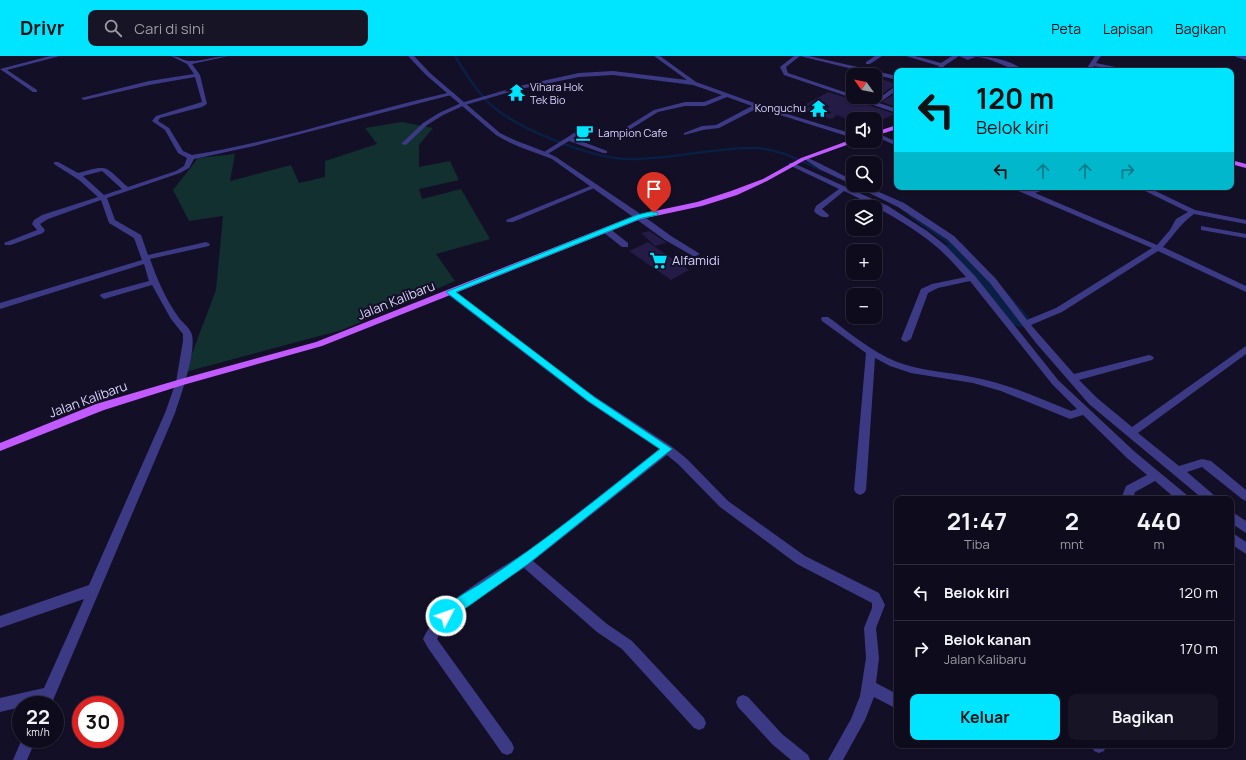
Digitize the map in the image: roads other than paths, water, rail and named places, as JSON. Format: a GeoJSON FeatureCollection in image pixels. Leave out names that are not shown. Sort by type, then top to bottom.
{"type":"FeatureCollection","features":[{"type":"Feature","properties":{"kind":"main road"},"geometry":{"type":"LineString","coordinates":[[882,132],[894,128]]}},
{"type":"Feature","properties":{"kind":"main road","name":"Jalan Kalibaru"},"geometry":{"type":"LineString","coordinates":[[0,447],[100,406],[319,344],[640,217],[699,204],[734,193],[765,180],[805,158],[846,143]]}},
{"type":"Feature","properties":{"kind":"main road"},"geometry":{"type":"LineString","coordinates":[[1234,163],[1246,166]]}},
{"type":"Feature","properties":{"kind":"street"},"geometry":{"type":"LineString","coordinates":[[35,91],[3,69],[57,56]]}},
{"type":"Feature","properties":{"kind":"street"},"geometry":{"type":"LineString","coordinates":[[174,56],[188,63],[197,75],[201,94],[205,101],[204,105],[162,115],[155,120],[167,129],[180,152],[191,157],[224,152],[258,144],[356,117],[452,94]]}},
{"type":"Feature","properties":{"kind":"street"},"geometry":{"type":"LineString","coordinates":[[188,63],[226,56]]}},
{"type":"Feature","properties":{"kind":"street"},"geometry":{"type":"LineString","coordinates":[[411,56],[428,74],[466,104],[498,134],[511,142],[544,154],[595,186],[668,238],[696,254]]}},
{"type":"Feature","properties":{"kind":"street"},"geometry":{"type":"LineString","coordinates":[[657,56],[694,83]]}},
{"type":"Feature","properties":{"kind":"street"},"geometry":{"type":"LineString","coordinates":[[797,56],[783,67],[786,74],[846,95]]}},
{"type":"Feature","properties":{"kind":"street"},"geometry":{"type":"LineString","coordinates":[[802,56],[894,77]]}},
{"type":"Feature","properties":{"kind":"street"},"geometry":{"type":"LineString","coordinates":[[868,63],[878,56]]}},
{"type":"Feature","properties":{"kind":"street"},"geometry":{"type":"LineString","coordinates":[[909,56],[942,65]]}},
{"type":"Feature","properties":{"kind":"street"},"geometry":{"type":"LineString","coordinates":[[940,68],[942,65],[956,56]]}},
{"type":"Feature","properties":{"kind":"street"},"geometry":{"type":"LineString","coordinates":[[962,56],[968,58],[974,56]]}},
{"type":"Feature","properties":{"kind":"street"},"geometry":{"type":"LineString","coordinates":[[979,56],[1016,68]]}},
{"type":"Feature","properties":{"kind":"street"},"geometry":{"type":"LineString","coordinates":[[1090,68],[1098,56]]}},
{"type":"Feature","properties":{"kind":"street"},"geometry":{"type":"LineString","coordinates":[[1238,56],[1246,58]]}},
{"type":"Feature","properties":{"kind":"street"},"geometry":{"type":"LineString","coordinates":[[1093,64],[1102,68]]}},
{"type":"Feature","properties":{"kind":"street"},"geometry":{"type":"LineString","coordinates":[[404,144],[425,124],[441,114],[466,104],[519,88],[579,76],[600,74],[641,75],[694,83],[757,106],[846,134]]}},
{"type":"Feature","properties":{"kind":"street"},"geometry":{"type":"LineString","coordinates":[[84,98],[102,93],[197,75]]}},
{"type":"Feature","properties":{"kind":"street"},"geometry":{"type":"LineString","coordinates":[[100,86],[102,93]]}},
{"type":"Feature","properties":{"kind":"street"},"geometry":{"type":"LineString","coordinates":[[882,99],[894,90]]}},
{"type":"Feature","properties":{"kind":"street"},"geometry":{"type":"LineString","coordinates":[[627,129],[656,111],[685,104],[705,104],[727,95]]}},
{"type":"Feature","properties":{"kind":"street"},"geometry":{"type":"LineString","coordinates":[[875,104],[894,110]]}},
{"type":"Feature","properties":{"kind":"street"},"geometry":{"type":"LineString","coordinates":[[686,134],[702,128],[717,127],[757,106]]}},
{"type":"Feature","properties":{"kind":"street"},"geometry":{"type":"LineString","coordinates":[[544,154],[585,128]]}},
{"type":"Feature","properties":{"kind":"street"},"geometry":{"type":"LineString","coordinates":[[882,137],[894,143]]}},
{"type":"Feature","properties":{"kind":"street"},"geometry":{"type":"LineString","coordinates":[[566,141],[606,152]]}},
{"type":"Feature","properties":{"kind":"street"},"geometry":{"type":"LineString","coordinates":[[8,243],[40,231],[41,230],[36,224],[41,220],[183,170],[187,167],[191,157]]}},
{"type":"Feature","properties":{"kind":"street"},"geometry":{"type":"LineString","coordinates":[[805,158],[823,169],[846,180]]}},
{"type":"Feature","properties":{"kind":"street"},"geometry":{"type":"LineString","coordinates":[[48,696],[155,450],[181,382],[188,341],[187,333],[175,320],[154,282],[138,236],[133,232],[117,225],[111,220],[104,198],[78,175],[56,163]]}},
{"type":"Feature","properties":{"kind":"street"},"geometry":{"type":"LineString","coordinates":[[793,164],[886,208],[924,233],[947,252],[972,278],[1055,382],[1084,411],[1155,476],[1180,496]]}},
{"type":"Feature","properties":{"kind":"street"},"geometry":{"type":"LineString","coordinates":[[78,175],[104,169],[128,190]]}},
{"type":"Feature","properties":{"kind":"street"},"geometry":{"type":"LineString","coordinates":[[510,220],[595,186]]}},
{"type":"Feature","properties":{"kind":"street"},"geometry":{"type":"LineString","coordinates":[[825,214],[818,211],[819,208],[844,188]]}},
{"type":"Feature","properties":{"kind":"street"},"geometry":{"type":"LineString","coordinates":[[1021,190],[1158,248],[1246,289]]}},
{"type":"Feature","properties":{"kind":"street"},"geometry":{"type":"LineString","coordinates":[[1029,193],[1038,190]]}},
{"type":"Feature","properties":{"kind":"street"},"geometry":{"type":"LineString","coordinates":[[1147,190],[1192,212],[1246,222]]}},
{"type":"Feature","properties":{"kind":"street"},"geometry":{"type":"LineString","coordinates":[[872,192],[926,220],[951,238],[993,281],[1040,342],[1093,401],[1207,496]]}},
{"type":"Feature","properties":{"kind":"street"},"geometry":{"type":"LineString","coordinates":[[1026,323],[1035,321],[1059,310],[1158,248],[1173,231],[1179,220],[1192,212]]}},
{"type":"Feature","properties":{"kind":"street"},"geometry":{"type":"LineString","coordinates":[[1204,228],[1246,236]]}},
{"type":"Feature","properties":{"kind":"street"},"geometry":{"type":"LineString","coordinates":[[606,230],[625,245]]}},
{"type":"Feature","properties":{"kind":"street"},"geometry":{"type":"LineString","coordinates":[[0,306],[146,260],[206,244]]}},
{"type":"Feature","properties":{"kind":"street"},"geometry":{"type":"LineString","coordinates":[[906,339],[924,291],[935,286],[972,278]]}},
{"type":"Feature","properties":{"kind":"street"},"geometry":{"type":"LineString","coordinates":[[104,296],[154,282]]}},
{"type":"Feature","properties":{"kind":"street"},"geometry":{"type":"LineString","coordinates":[[450,292],[591,399],[667,449],[683,462],[724,504],[765,534],[802,560],[875,598],[878,602],[879,608],[871,620],[870,633],[872,650],[869,687],[863,710],[835,760]]}},
{"type":"Feature","properties":{"kind":"street"},"geometry":{"type":"LineString","coordinates":[[825,319],[871,352],[893,364],[911,370],[958,377],[1004,388],[1070,415],[1084,411]]}},
{"type":"Feature","properties":{"kind":"street"},"geometry":{"type":"LineString","coordinates":[[1131,433],[1171,405],[1205,377],[1246,349]]}},
{"type":"Feature","properties":{"kind":"street"},"geometry":{"type":"LineString","coordinates":[[860,490],[871,352]]}},
{"type":"Feature","properties":{"kind":"street"},"geometry":{"type":"LineString","coordinates":[[1073,378],[1148,358]]}},
{"type":"Feature","properties":{"kind":"street"},"geometry":{"type":"LineString","coordinates":[[507,748],[430,639],[432,631],[454,609],[525,561],[667,449]]}},
{"type":"Feature","properties":{"kind":"street"},"geometry":{"type":"LineString","coordinates":[[1178,471],[1202,463],[1207,464],[1246,496]]}},
{"type":"Feature","properties":{"kind":"street"},"geometry":{"type":"LineString","coordinates":[[1128,496],[1130,488],[1155,476]]}},
{"type":"Feature","properties":{"kind":"street"},"geometry":{"type":"LineString","coordinates":[[1234,518],[1246,528]]}},
{"type":"Feature","properties":{"kind":"street"},"geometry":{"type":"LineString","coordinates":[[1234,539],[1246,549]]}},
{"type":"Feature","properties":{"kind":"street"},"geometry":{"type":"LineString","coordinates":[[525,561],[602,628],[627,645],[699,723]]}},
{"type":"Feature","properties":{"kind":"street"},"geometry":{"type":"LineString","coordinates":[[0,622],[94,590]]}},
{"type":"Feature","properties":{"kind":"street"},"geometry":{"type":"LineString","coordinates":[[869,687],[894,700]]}},
{"type":"Feature","properties":{"kind":"street"},"geometry":{"type":"LineString","coordinates":[[744,702],[777,739],[803,760]]}},
{"type":"Feature","properties":{"kind":"street"},"geometry":{"type":"LineString","coordinates":[[0,705],[12,704]]}},
{"type":"Feature","properties":{"kind":"street"},"geometry":{"type":"LineString","coordinates":[[20,760],[25,748]]}},
{"type":"Feature","properties":{"kind":"waterway"},"geometry":{"type":"LineString","coordinates":[[455,56],[476,88],[491,105],[503,114],[555,141],[594,154],[627,159],[643,159],[724,149],[756,148],[781,153],[822,170]]}},
{"type":"Feature","properties":{"kind":"waterway"},"geometry":{"type":"LineString","coordinates":[[910,215],[955,247]]}},
{"type":"Feature","properties":{"kind":"waterway"},"geometry":{"type":"LineString","coordinates":[[955,247],[1020,320]]}},
{"type":"Feature","properties":{"kind":"place","name":"Vihara Hok Tek Bio"},"geometry":{"type":"Point","coordinates":[517,93]}},
{"type":"Feature","properties":{"kind":"place","name":"Konguchu"},"geometry":{"type":"Point","coordinates":[819,108]}},
{"type":"Feature","properties":{"kind":"place","name":"Lampion Cafe"},"geometry":{"type":"Point","coordinates":[585,133]}},
{"type":"Feature","properties":{"kind":"place","name":"Alfamidi"},"geometry":{"type":"Point","coordinates":[659,260]}}]}
